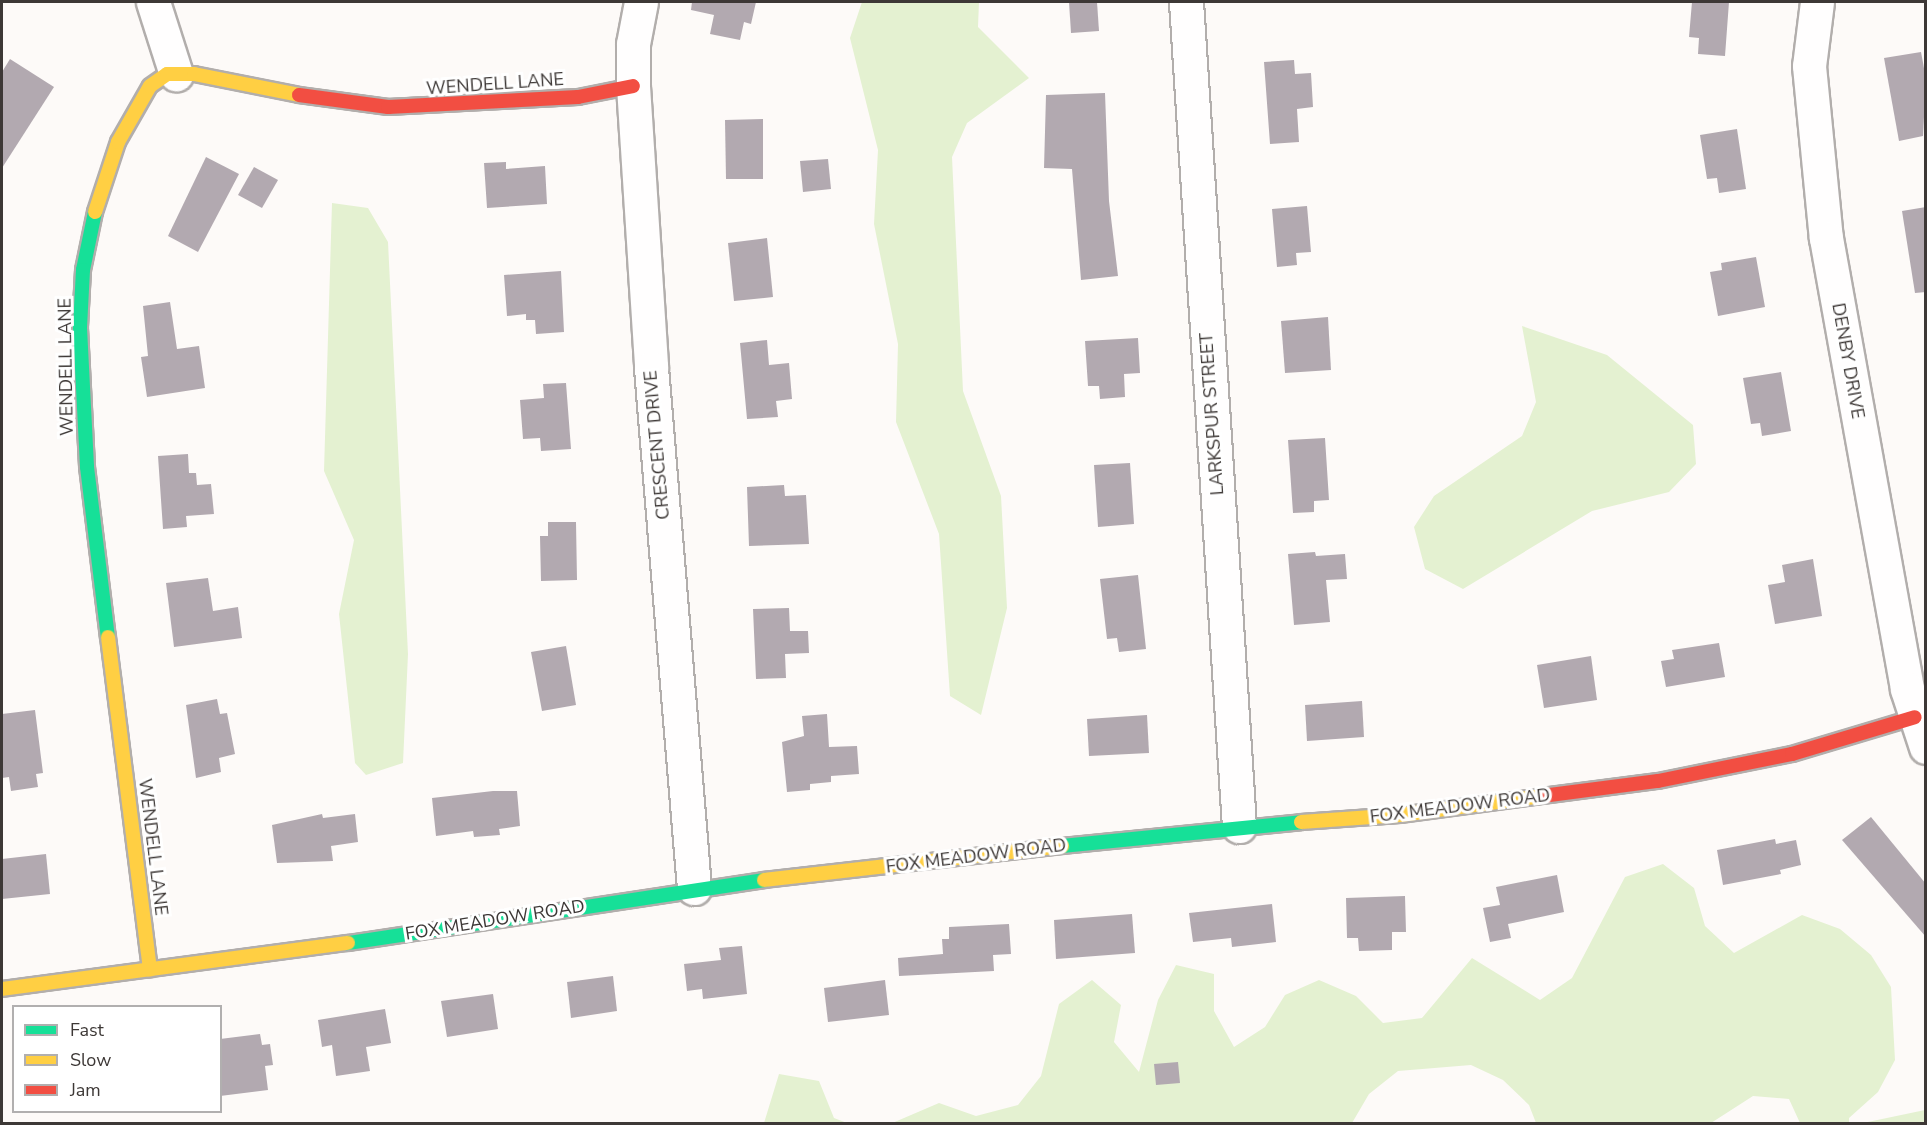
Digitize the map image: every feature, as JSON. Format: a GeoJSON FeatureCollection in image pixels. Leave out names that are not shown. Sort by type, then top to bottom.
{"type":"FeatureCollection","features":[{"type":"Feature","properties":{"kind":"street"},"geometry":{"type":"LineString","coordinates":[[153,2],[176,74]]}},
{"type":"Feature","properties":{"kind":"street","name":"CRESCENT DRIVE"},"geometry":{"type":"LineString","coordinates":[[641,2],[633,44],[633,86],[651,368],[694,888]]}},
{"type":"Feature","properties":{"kind":"street","name":"LARKSPUR STREET"},"geometry":{"type":"LineString","coordinates":[[1186,2],[1239,826]]}},
{"type":"Feature","properties":{"kind":"street","name":"DENBY DRIVE"},"geometry":{"type":"LineString","coordinates":[[1817,2],[1809,66],[1826,238],[1915,717]]}},
{"type":"Feature","properties":{"kind":"street","name":"WENDELL LANE"},"geometry":{"type":"LineString","coordinates":[[150,969],[87,467],[80,328],[83,270],[97,202],[118,142],[150,86],[167,74],[331,102],[388,106],[578,97],[633,86]]}},
{"type":"Feature","properties":{"kind":"street"},"geometry":{"type":"LineString","coordinates":[[1915,717],[1926,747]]}},
{"type":"Feature","properties":{"kind":"street","name":"FOX MEADOW ROAD"},"geometry":{"type":"LineString","coordinates":[[2,989],[694,888],[1239,826],[1400,815],[1658,782],[1792,754],[1915,717]]}},
{"type":"Feature","properties":{"kind":"green space"},"geometry":{"type":"Polygon","coordinates":[[[862,2],[979,2],[978,27],[1029,78],[967,123],[952,157],[963,391],[1001,496],[1007,608],[981,715],[950,696],[939,534],[896,422],[898,344],[874,224],[878,150],[850,38],[862,2]]]}},
{"type":"Feature","properties":{"kind":"green space"},"geometry":{"type":"Polygon","coordinates":[[[332,203],[368,208],[388,242],[408,654],[403,763],[366,775],[355,763],[339,614],[354,540],[324,471],[332,203]]]}},
{"type":"Feature","properties":{"kind":"green space"},"geometry":{"type":"Polygon","coordinates":[[[1522,326],[1607,355],[1693,425],[1696,464],[1669,492],[1592,511],[1463,589],[1425,569],[1414,527],[1434,496],[1522,436],[1536,402],[1522,326]]]}},
{"type":"Feature","properties":{"kind":"green space"},"geometry":{"type":"Polygon","coordinates":[[[1663,864],[1694,888],[1705,926],[1734,953],[1802,915],[1840,929],[1871,955],[1891,987],[1895,1060],[1878,1092],[1849,1118],[1849,1123],[1800,1123],[1789,1099],[1753,1096],[1711,1123],[1536,1123],[1529,1105],[1503,1080],[1471,1065],[1398,1071],[1369,1094],[1352,1123],[890,1124],[939,1103],[976,1116],[1018,1105],[1041,1076],[1059,1004],[1092,980],[1121,1005],[1114,1042],[1139,1072],[1158,1000],[1176,965],[1214,974],[1214,1011],[1234,1047],[1265,1027],[1285,995],[1319,980],[1356,996],[1383,1023],[1422,1018],[1472,958],[1540,1000],[1572,978],[1625,877],[1663,864]]]}},
{"type":"Feature","properties":{"kind":"green space"},"geometry":{"type":"Polygon","coordinates":[[[779,1074],[819,1081],[834,1118],[847,1123],[764,1123],[779,1074]]]}},
{"type":"Feature","properties":{"kind":"green space"},"geometry":{"type":"Polygon","coordinates":[[[1925,1110],[1925,1123],[1863,1123],[1925,1110]]]}},
{"type":"Feature","properties":{"kind":"building"},"geometry":{"type":"Polygon","coordinates":[[[692,2],[756,2],[751,24],[744,22],[740,40],[710,34],[714,15],[691,10],[692,2]]]}},
{"type":"Feature","properties":{"kind":"building"},"geometry":{"type":"Polygon","coordinates":[[[1069,2],[1097,2],[1099,31],[1071,33],[1069,2]]]}},
{"type":"Feature","properties":{"kind":"building"},"geometry":{"type":"Polygon","coordinates":[[[1692,2],[1729,2],[1725,56],[1698,54],[1699,38],[1689,37],[1692,2]]]}},
{"type":"Feature","properties":{"kind":"building"},"geometry":{"type":"Polygon","coordinates":[[[1921,52],[1926,79],[1923,136],[1899,141],[1884,58],[1921,52]]]}},
{"type":"Feature","properties":{"kind":"building"},"geometry":{"type":"Polygon","coordinates":[[[10,59],[54,87],[2,168],[2,72],[10,59]]]}},
{"type":"Feature","properties":{"kind":"building"},"geometry":{"type":"Polygon","coordinates":[[[1294,60],[1295,74],[1311,73],[1313,107],[1297,109],[1299,142],[1270,144],[1264,62],[1294,60]]]}},
{"type":"Feature","properties":{"kind":"building"},"geometry":{"type":"Polygon","coordinates":[[[1105,93],[1109,201],[1118,276],[1081,280],[1072,169],[1044,168],[1046,95],[1105,93]]]}},
{"type":"Feature","properties":{"kind":"building"},"geometry":{"type":"Polygon","coordinates":[[[763,119],[763,179],[726,179],[725,120],[763,119]]]}},
{"type":"Feature","properties":{"kind":"building"},"geometry":{"type":"Polygon","coordinates":[[[1737,129],[1746,189],[1719,193],[1717,178],[1707,179],[1700,135],[1737,129]]]}},
{"type":"Feature","properties":{"kind":"building"},"geometry":{"type":"Polygon","coordinates":[[[206,157],[239,174],[198,252],[168,236],[206,157]]]}},
{"type":"Feature","properties":{"kind":"building"},"geometry":{"type":"Polygon","coordinates":[[[828,159],[831,189],[803,192],[800,161],[828,159]]]}},
{"type":"Feature","properties":{"kind":"building"},"geometry":{"type":"Polygon","coordinates":[[[506,162],[506,169],[545,166],[547,204],[487,208],[484,163],[506,162]]]}},
{"type":"Feature","properties":{"kind":"building"},"geometry":{"type":"Polygon","coordinates":[[[254,167],[278,180],[262,208],[238,195],[254,167]]]}},
{"type":"Feature","properties":{"kind":"building"},"geometry":{"type":"Polygon","coordinates":[[[1307,206],[1311,252],[1296,253],[1297,265],[1277,267],[1272,209],[1307,206]]]}},
{"type":"Feature","properties":{"kind":"building"},"geometry":{"type":"Polygon","coordinates":[[[1926,207],[1926,292],[1915,293],[1902,211],[1926,207]]]}},
{"type":"Feature","properties":{"kind":"building"},"geometry":{"type":"Polygon","coordinates":[[[767,238],[773,297],[734,301],[728,243],[767,238]]]}},
{"type":"Feature","properties":{"kind":"building"},"geometry":{"type":"Polygon","coordinates":[[[1756,257],[1765,307],[1718,316],[1710,272],[1722,270],[1721,263],[1756,257]]]}},
{"type":"Feature","properties":{"kind":"building"},"geometry":{"type":"Polygon","coordinates":[[[561,271],[564,332],[536,334],[535,320],[526,320],[526,314],[507,316],[504,275],[561,271]]]}},
{"type":"Feature","properties":{"kind":"building"},"geometry":{"type":"Polygon","coordinates":[[[170,302],[177,349],[199,346],[205,388],[147,397],[141,357],[148,356],[143,306],[170,302]]]}},
{"type":"Feature","properties":{"kind":"building"},"geometry":{"type":"Polygon","coordinates":[[[1328,317],[1331,370],[1285,373],[1281,321],[1328,317]]]}},
{"type":"Feature","properties":{"kind":"building"},"geometry":{"type":"Polygon","coordinates":[[[1138,338],[1140,373],[1124,374],[1125,397],[1100,399],[1099,386],[1088,386],[1085,341],[1138,338]]]}},
{"type":"Feature","properties":{"kind":"building"},"geometry":{"type":"Polygon","coordinates":[[[767,340],[769,365],[789,363],[792,399],[776,401],[778,417],[747,419],[740,343],[767,340]]]}},
{"type":"Feature","properties":{"kind":"building"},"geometry":{"type":"Polygon","coordinates":[[[1781,372],[1791,431],[1762,436],[1760,423],[1751,424],[1743,378],[1781,372]]]}},
{"type":"Feature","properties":{"kind":"building"},"geometry":{"type":"Polygon","coordinates":[[[566,383],[571,449],[541,451],[540,438],[523,439],[520,400],[544,398],[543,384],[566,383]]]}},
{"type":"Feature","properties":{"kind":"building"},"geometry":{"type":"Polygon","coordinates":[[[1325,438],[1329,500],[1314,501],[1314,512],[1293,513],[1288,440],[1325,438]]]}},
{"type":"Feature","properties":{"kind":"building"},"geometry":{"type":"Polygon","coordinates":[[[188,454],[189,473],[196,473],[197,485],[211,484],[214,514],[186,516],[187,527],[163,529],[158,456],[188,454]]]}},
{"type":"Feature","properties":{"kind":"building"},"geometry":{"type":"Polygon","coordinates":[[[1130,463],[1134,524],[1098,527],[1094,465],[1130,463]]]}},
{"type":"Feature","properties":{"kind":"building"},"geometry":{"type":"Polygon","coordinates":[[[784,485],[785,496],[806,495],[809,544],[749,546],[747,487],[784,485]]]}},
{"type":"Feature","properties":{"kind":"building"},"geometry":{"type":"Polygon","coordinates":[[[548,522],[576,522],[577,580],[541,581],[540,536],[548,536],[548,522]]]}},
{"type":"Feature","properties":{"kind":"building"},"geometry":{"type":"Polygon","coordinates":[[[1315,552],[1316,556],[1345,554],[1347,579],[1326,580],[1330,622],[1294,625],[1288,554],[1315,552]]]}},
{"type":"Feature","properties":{"kind":"building"},"geometry":{"type":"Polygon","coordinates":[[[1813,559],[1822,616],[1775,624],[1768,585],[1785,582],[1782,565],[1813,559]]]}},
{"type":"Feature","properties":{"kind":"building"},"geometry":{"type":"Polygon","coordinates":[[[1138,575],[1146,649],[1119,652],[1117,638],[1107,639],[1100,579],[1138,575]]]}},
{"type":"Feature","properties":{"kind":"building"},"geometry":{"type":"Polygon","coordinates":[[[208,578],[213,611],[238,607],[242,638],[174,647],[166,583],[208,578]]]}},
{"type":"Feature","properties":{"kind":"building"},"geometry":{"type":"Polygon","coordinates":[[[789,608],[790,631],[808,631],[809,653],[785,654],[786,678],[756,679],[753,609],[789,608]]]}},
{"type":"Feature","properties":{"kind":"building"},"geometry":{"type":"Polygon","coordinates":[[[1719,643],[1725,677],[1666,687],[1661,661],[1674,659],[1672,650],[1719,643]]]}},
{"type":"Feature","properties":{"kind":"building"},"geometry":{"type":"Polygon","coordinates":[[[566,646],[576,705],[542,711],[531,652],[566,646]]]}},
{"type":"Feature","properties":{"kind":"building"},"geometry":{"type":"Polygon","coordinates":[[[1591,656],[1597,700],[1544,708],[1537,665],[1591,656]]]}},
{"type":"Feature","properties":{"kind":"building"},"geometry":{"type":"Polygon","coordinates":[[[217,699],[220,714],[227,713],[235,754],[219,758],[221,772],[196,778],[186,705],[217,699]]]}},
{"type":"Feature","properties":{"kind":"building"},"geometry":{"type":"Polygon","coordinates":[[[1362,701],[1364,737],[1307,741],[1305,705],[1362,701]]]}},
{"type":"Feature","properties":{"kind":"building"},"geometry":{"type":"Polygon","coordinates":[[[35,710],[43,773],[36,774],[38,787],[11,791],[9,777],[2,778],[2,714],[35,710]]]}},
{"type":"Feature","properties":{"kind":"building"},"geometry":{"type":"Polygon","coordinates":[[[827,714],[829,747],[857,746],[859,774],[831,776],[831,782],[810,784],[810,790],[787,792],[782,742],[804,736],[802,716],[827,714]]]}},
{"type":"Feature","properties":{"kind":"building"},"geometry":{"type":"Polygon","coordinates":[[[1147,715],[1149,753],[1089,756],[1087,719],[1147,715]]]}},
{"type":"Feature","properties":{"kind":"building"},"geometry":{"type":"Polygon","coordinates":[[[493,791],[517,791],[520,826],[499,829],[500,835],[474,837],[473,831],[436,836],[432,798],[493,791]]]}},
{"type":"Feature","properties":{"kind":"building"},"geometry":{"type":"Polygon","coordinates":[[[322,814],[323,818],[355,814],[358,842],[331,846],[333,861],[277,863],[272,825],[322,814]]]}},
{"type":"Feature","properties":{"kind":"building"},"geometry":{"type":"Polygon","coordinates":[[[1871,817],[1926,884],[1926,937],[1842,840],[1871,817]]]}},
{"type":"Feature","properties":{"kind":"building"},"geometry":{"type":"Polygon","coordinates":[[[1775,839],[1776,844],[1796,840],[1801,865],[1780,870],[1781,874],[1723,885],[1717,850],[1775,839]]]}},
{"type":"Feature","properties":{"kind":"building"},"geometry":{"type":"Polygon","coordinates":[[[46,854],[50,894],[2,899],[2,859],[46,854]]]}},
{"type":"Feature","properties":{"kind":"building"},"geometry":{"type":"Polygon","coordinates":[[[1557,875],[1564,912],[1508,924],[1511,938],[1490,942],[1483,908],[1500,905],[1496,887],[1557,875]]]}},
{"type":"Feature","properties":{"kind":"building"},"geometry":{"type":"Polygon","coordinates":[[[1405,896],[1406,932],[1392,932],[1392,950],[1359,951],[1358,938],[1347,938],[1346,898],[1405,896]]]}},
{"type":"Feature","properties":{"kind":"building"},"geometry":{"type":"Polygon","coordinates":[[[1272,904],[1276,942],[1232,947],[1231,938],[1193,942],[1189,913],[1272,904]]]}},
{"type":"Feature","properties":{"kind":"building"},"geometry":{"type":"Polygon","coordinates":[[[1132,914],[1135,953],[1056,959],[1054,920],[1132,914]]]}},
{"type":"Feature","properties":{"kind":"building"},"geometry":{"type":"Polygon","coordinates":[[[1009,924],[1011,954],[993,955],[994,971],[899,976],[898,958],[943,954],[942,939],[949,939],[949,927],[1009,924]]]}},
{"type":"Feature","properties":{"kind":"building"},"geometry":{"type":"Polygon","coordinates":[[[742,946],[747,994],[703,999],[702,989],[687,991],[684,964],[721,960],[719,948],[742,946]]]}},
{"type":"Feature","properties":{"kind":"building"},"geometry":{"type":"Polygon","coordinates":[[[613,976],[617,1011],[571,1018],[567,982],[613,976]]]}},
{"type":"Feature","properties":{"kind":"building"},"geometry":{"type":"Polygon","coordinates":[[[885,980],[889,1015],[828,1022],[824,988],[885,980]]]}},
{"type":"Feature","properties":{"kind":"building"},"geometry":{"type":"Polygon","coordinates":[[[493,994],[498,1029],[447,1037],[441,1001],[493,994]]]}},
{"type":"Feature","properties":{"kind":"building"},"geometry":{"type":"Polygon","coordinates":[[[385,1009],[391,1043],[366,1047],[370,1071],[336,1076],[332,1045],[322,1047],[318,1020],[385,1009]]]}},
{"type":"Feature","properties":{"kind":"building"},"geometry":{"type":"Polygon","coordinates":[[[260,1034],[262,1045],[270,1044],[273,1065],[265,1066],[268,1090],[222,1096],[222,1039],[260,1034]]]}},
{"type":"Feature","properties":{"kind":"building"},"geometry":{"type":"Polygon","coordinates":[[[1178,1062],[1180,1083],[1156,1085],[1154,1064],[1178,1062]]]}},
{"type":"Feature","properties":{"kind":"traffic: fast"},"geometry":{"type":"LineString","coordinates":[[95,212],[83,270],[80,328],[87,467],[108,637]]}},
{"type":"Feature","properties":{"kind":"traffic: fast"},"geometry":{"type":"LineString","coordinates":[[1062,846],[1301,822]]}},
{"type":"Feature","properties":{"kind":"traffic: fast"},"geometry":{"type":"LineString","coordinates":[[348,943],[764,880]]}},
{"type":"Feature","properties":{"kind":"traffic: slow"},"geometry":{"type":"LineString","coordinates":[[95,212],[118,142],[150,86],[167,74],[194,74],[299,95]]}},
{"type":"Feature","properties":{"kind":"traffic: slow"},"geometry":{"type":"LineString","coordinates":[[108,637],[150,969]]}},
{"type":"Feature","properties":{"kind":"traffic: slow"},"geometry":{"type":"LineString","coordinates":[[1301,822],[1400,815],[1542,796]]}},
{"type":"Feature","properties":{"kind":"traffic: slow"},"geometry":{"type":"LineString","coordinates":[[764,880],[1062,846]]}},
{"type":"Feature","properties":{"kind":"traffic: slow"},"geometry":{"type":"LineString","coordinates":[[2,989],[348,943]]}},
{"type":"Feature","properties":{"kind":"traffic: jam"},"geometry":{"type":"LineString","coordinates":[[299,95],[388,107],[578,97],[633,86]]}},
{"type":"Feature","properties":{"kind":"traffic: jam"},"geometry":{"type":"LineString","coordinates":[[1542,796],[1658,781],[1792,754],[1915,717]]}}]}
